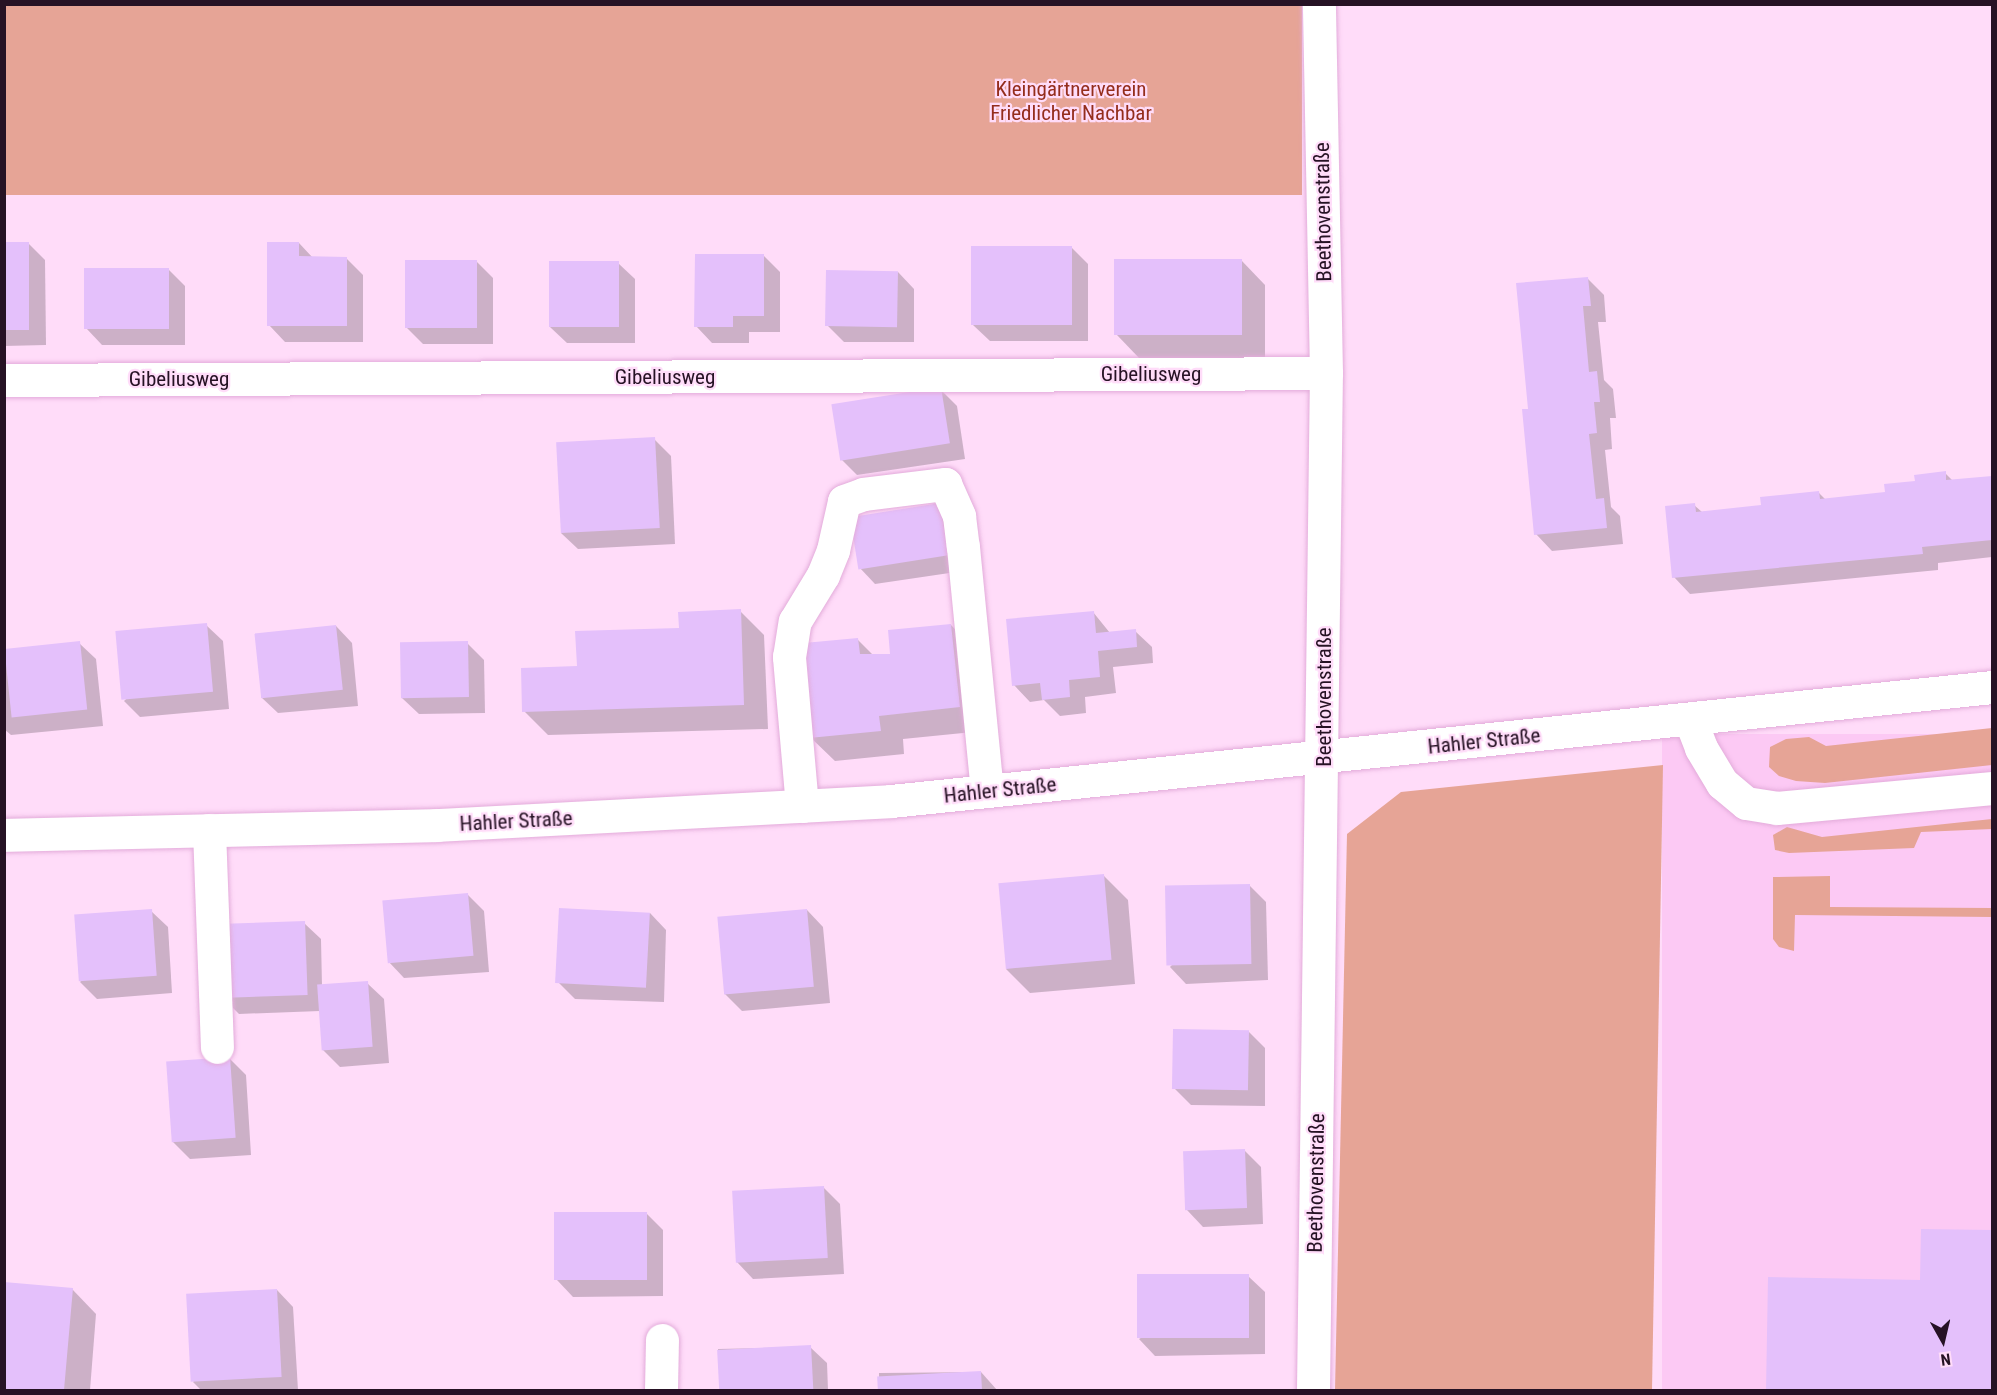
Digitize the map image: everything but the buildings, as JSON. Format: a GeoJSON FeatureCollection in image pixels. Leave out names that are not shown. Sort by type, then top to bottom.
{"type":"FeatureCollection","features":[{"type":"Feature","properties":{"kind":"street","name":"Beethovenstraße"},"geometry":{"type":"LineString","coordinates":[[1313,1390],[1323,758],[1326,373],[1319,4]]}},
{"type":"Feature","properties":{"kind":"street","name":"Gibeliusweg"},"geometry":{"type":"LineString","coordinates":[[4,380],[1326,373]]}},
{"type":"Feature","properties":{"kind":"street"},"geometry":{"type":"LineString","coordinates":[[802,806],[789,657],[795,621],[827,567],[844,501],[863,494],[945,484],[952,496],[962,537],[987,791]]}},
{"type":"Feature","properties":{"kind":"street","name":"Hahler Straße"},"geometry":{"type":"LineString","coordinates":[[4,835],[437,825],[802,806],[987,791],[1323,758],[1992,687]]}},
{"type":"Feature","properties":{"kind":"street"},"geometry":{"type":"LineString","coordinates":[[1690,719],[1701,748],[1722,783],[1746,803],[1777,808],[1992,788]]}},
{"type":"Feature","properties":{"kind":"street"},"geometry":{"type":"LineString","coordinates":[[209,830],[218,1047]]}},
{"type":"Feature","properties":{"kind":"street"},"geometry":{"type":"LineString","coordinates":[[661,1390],[662,1340]]}},
{"type":"Feature","properties":{"kind":"shaded area"},"geometry":{"type":"Polygon","coordinates":[[[1662,734],[1992,734],[1992,1390],[1662,1390],[1662,734]]]}},
{"type":"Feature","properties":{"kind":"green space","name":"Kleingärtnerverein Friedlicher Nachbar"},"geometry":{"type":"Polygon","coordinates":[[[5,5],[1302,5],[1302,195],[5,195],[5,5]]]}},
{"type":"Feature","properties":{"kind":"green space"},"geometry":{"type":"Polygon","coordinates":[[[1992,728],[1992,765],[1825,783],[1796,781],[1779,776],[1769,767],[1770,747],[1786,739],[1809,737],[1826,746],[1992,728]]]}},
{"type":"Feature","properties":{"kind":"green space"},"geometry":{"type":"Polygon","coordinates":[[[1663,765],[1652,1390],[1335,1390],[1347,834],[1401,792],[1663,765]]]}},
{"type":"Feature","properties":{"kind":"green space"},"geometry":{"type":"Polygon","coordinates":[[[1992,819],[1992,829],[1921,832],[1914,848],[1789,853],[1775,850],[1773,835],[1787,827],[1822,837],[1992,819]]]}},
{"type":"Feature","properties":{"kind":"green space"},"geometry":{"type":"Polygon","coordinates":[[[1830,876],[1830,907],[1992,908],[1992,917],[1795,915],[1794,951],[1779,947],[1773,939],[1773,877],[1830,876]]]}}]}
